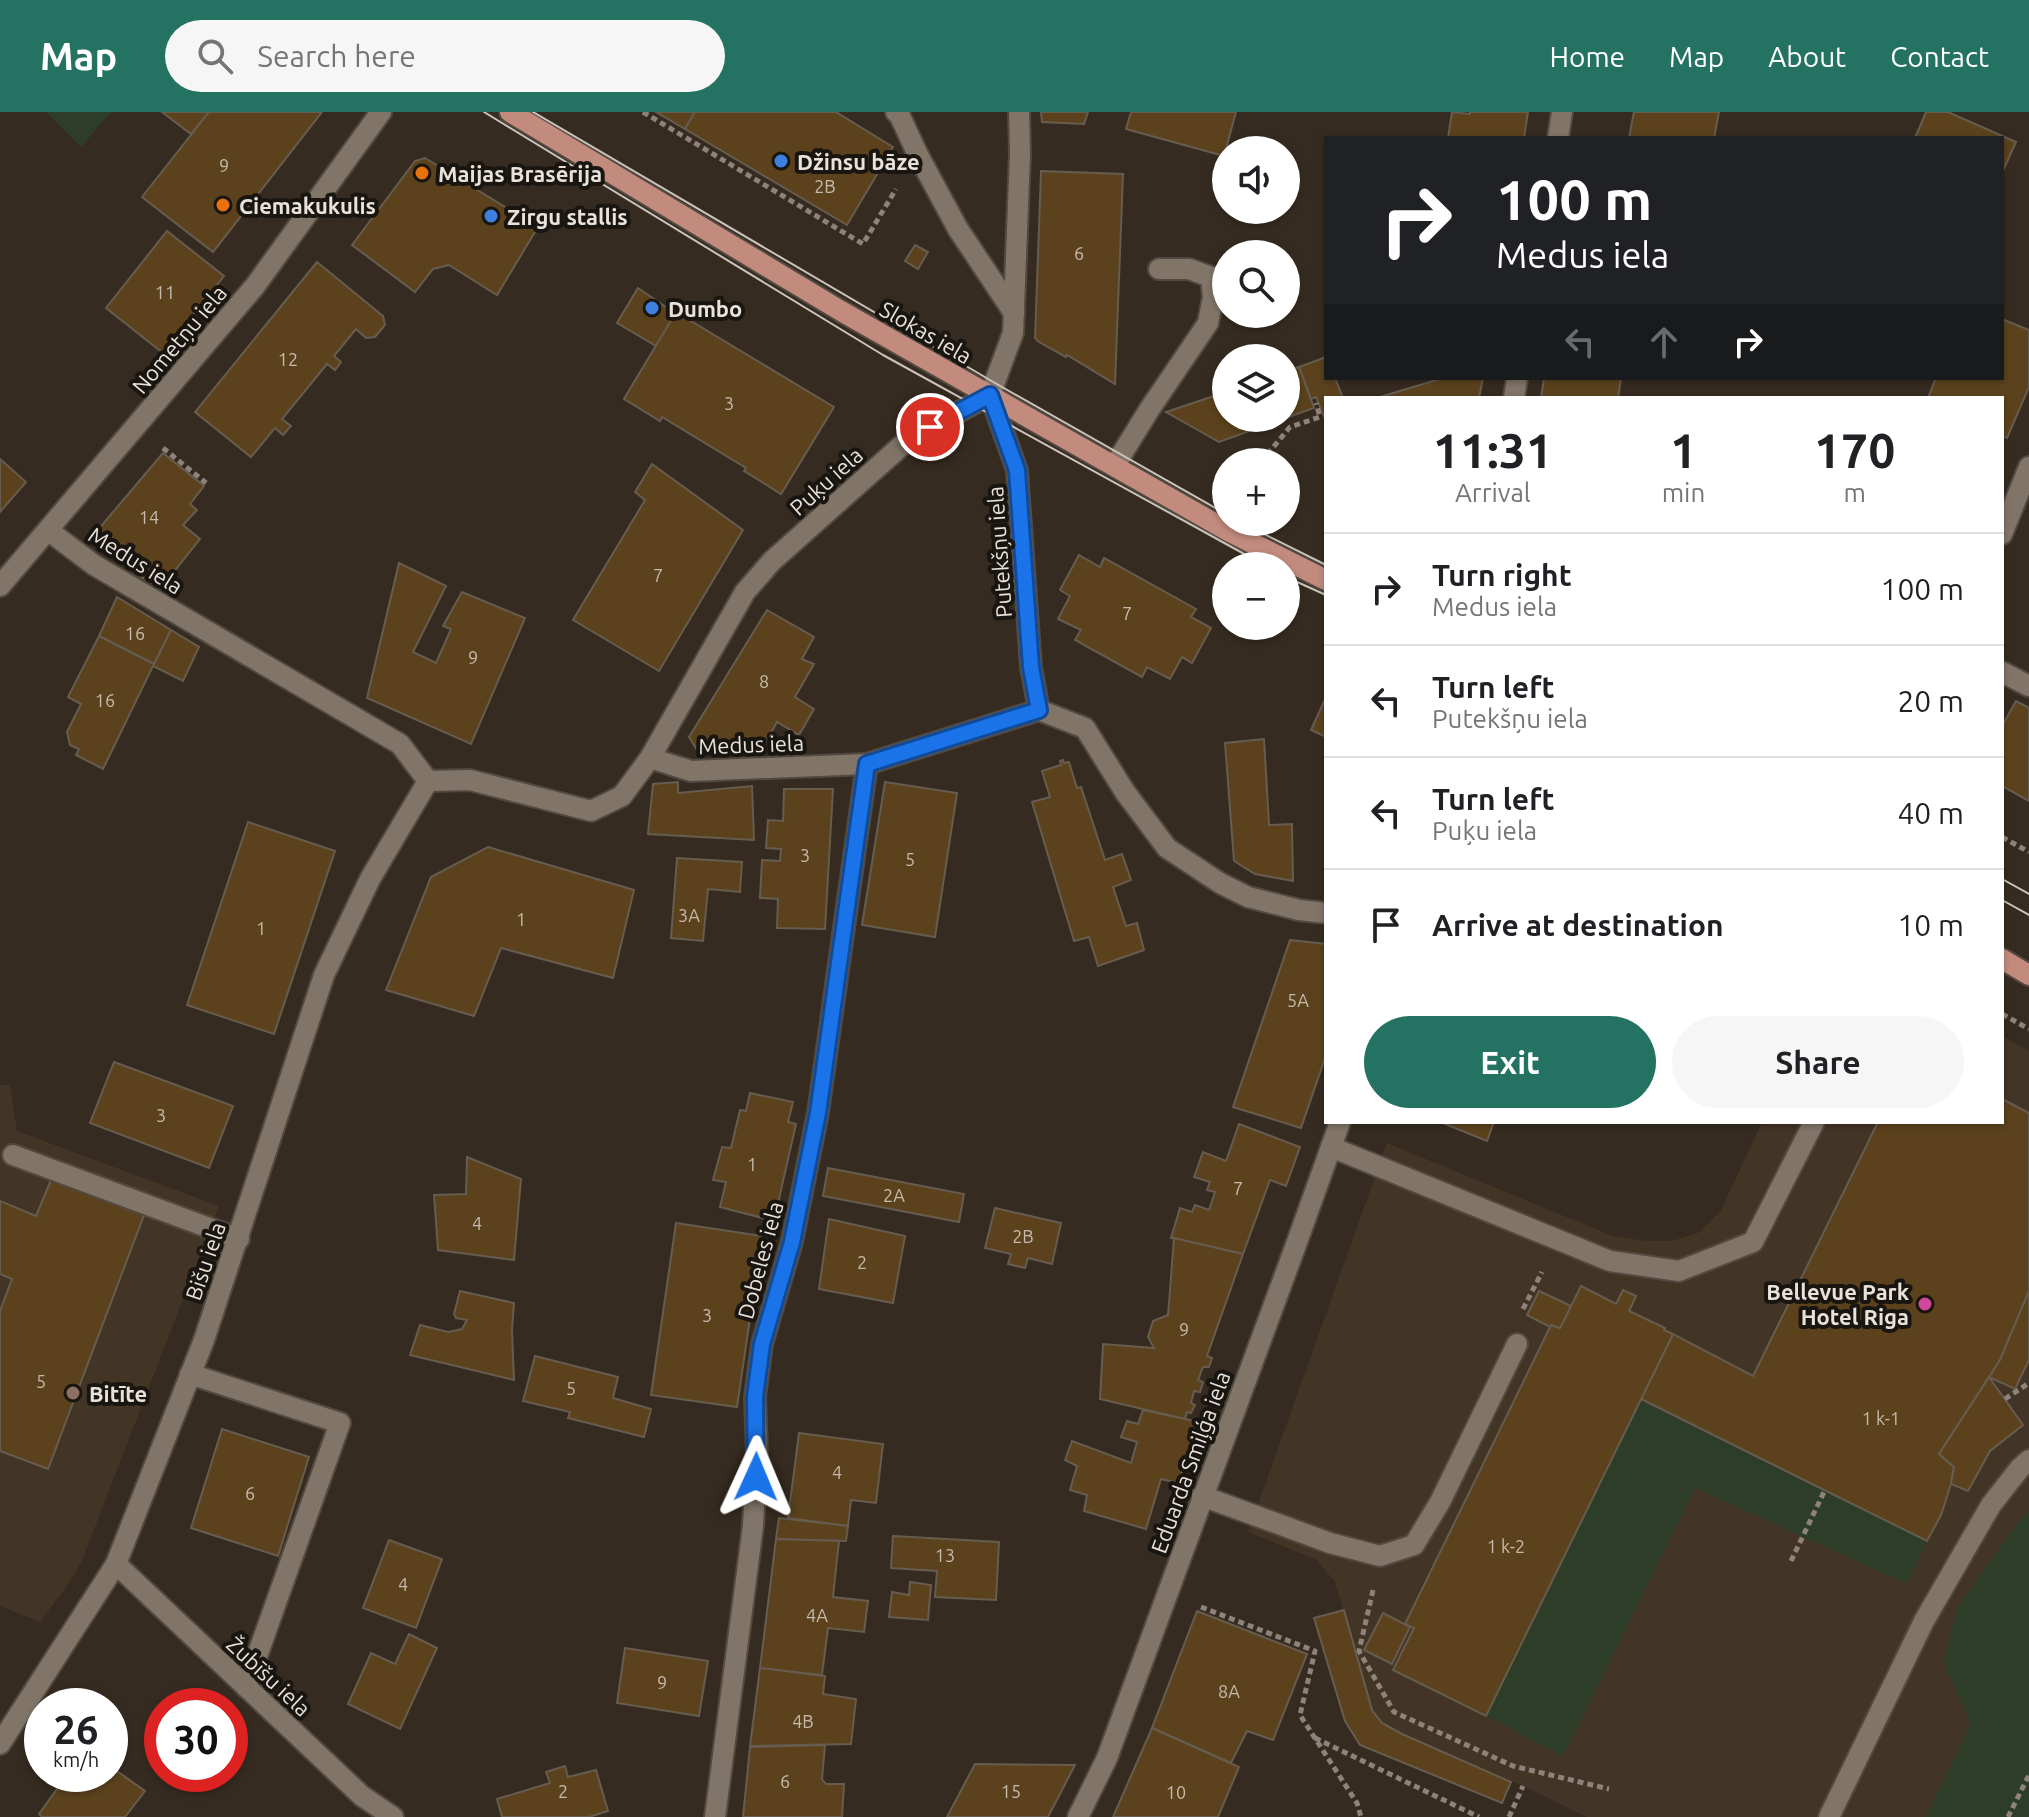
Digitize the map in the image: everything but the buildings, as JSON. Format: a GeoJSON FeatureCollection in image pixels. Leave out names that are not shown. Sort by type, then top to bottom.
{"type":"FeatureCollection","features":[{"type":"Feature","properties":{"kind":"main road","name":"Slokas iela"},"geometry":{"type":"LineString","coordinates":[[510,112],[841,311],[1230,532],[1324,579]]}},
{"type":"Feature","properties":{"kind":"main road"},"geometry":{"type":"LineString","coordinates":[[2004,960],[2029,975]]}},
{"type":"Feature","properties":{"kind":"street","name":"Nometņu iela"},"geometry":{"type":"LineString","coordinates":[[0,586],[255,286],[381,112]]}},
{"type":"Feature","properties":{"kind":"street"},"geometry":{"type":"LineString","coordinates":[[896,112],[958,229],[1014,313]]}},
{"type":"Feature","properties":{"kind":"street"},"geometry":{"type":"LineString","coordinates":[[990,395],[1013,333],[1019,112]]}},
{"type":"Feature","properties":{"kind":"street"},"geometry":{"type":"LineString","coordinates":[[1558,136],[1562,112]]}},
{"type":"Feature","properties":{"kind":"street"},"geometry":{"type":"LineString","coordinates":[[1115,465],[1208,323],[1213,297],[1211,277],[1189,269],[1159,269]]}},
{"type":"Feature","properties":{"kind":"street","name":"Putekšņu iela"},"geometry":{"type":"LineString","coordinates":[[990,395],[1017,470],[1031,667],[1039,710]]}},
{"type":"Feature","properties":{"kind":"street","name":"Puķu iela"},"geometry":{"type":"LineString","coordinates":[[650,758],[745,592],[772,561],[909,439],[990,395]]}},
{"type":"Feature","properties":{"kind":"street"},"geometry":{"type":"LineString","coordinates":[[2004,529],[2029,467]]}},
{"type":"Feature","properties":{"kind":"street","name":"Medus iela"},"geometry":{"type":"LineString","coordinates":[[49,531],[94,565],[400,744],[428,781]]}},
{"type":"Feature","properties":{"kind":"street"},"geometry":{"type":"LineString","coordinates":[[2004,673],[2029,686]]}},
{"type":"Feature","properties":{"kind":"street","name":"Medus iela"},"geometry":{"type":"LineString","coordinates":[[650,758],[691,771],[867,764],[1039,710]]}},
{"type":"Feature","properties":{"kind":"street"},"geometry":{"type":"LineString","coordinates":[[1039,710],[1085,728],[1125,792],[1167,848],[1220,883],[1248,897],[1324,913]]}},
{"type":"Feature","properties":{"kind":"street"},"geometry":{"type":"LineString","coordinates":[[428,781],[470,780],[591,811],[622,796],[650,758]]}},
{"type":"Feature","properties":{"kind":"street","name":"Dobeles iela"},"geometry":{"type":"LineString","coordinates":[[715,1817],[753,1526],[757,1453],[755,1397],[762,1344],[792,1242],[818,1113],[867,764]]}},
{"type":"Feature","properties":{"kind":"street","name":"Bišu iela"},"geometry":{"type":"LineString","coordinates":[[0,1744],[116,1564],[239,1239],[324,975],[370,879],[428,781]]}},
{"type":"Feature","properties":{"kind":"street","name":"Eduarda Smiļģa iela"},"geometry":{"type":"LineString","coordinates":[[1078,1817],[1107,1758],[1339,1124]]}},
{"type":"Feature","properties":{"kind":"street"},"geometry":{"type":"LineString","coordinates":[[1331,1147],[1610,1261],[1679,1271],[1753,1242],[1813,1124]]}},
{"type":"Feature","properties":{"kind":"street"},"geometry":{"type":"LineString","coordinates":[[13,1155],[239,1239]]}},
{"type":"Feature","properties":{"kind":"street"},"geometry":{"type":"LineString","coordinates":[[1202,1496],[1330,1543],[1380,1556],[1414,1545],[1440,1502],[1517,1344]]}},
{"type":"Feature","properties":{"kind":"street"},"geometry":{"type":"LineString","coordinates":[[190,1374],[340,1423],[246,1687]]}},
{"type":"Feature","properties":{"kind":"street"},"geometry":{"type":"LineString","coordinates":[[1829,1817],[1924,1621],[1991,1505],[2029,1460]]}},
{"type":"Feature","properties":{"kind":"street","name":"Žubīšu iela"},"geometry":{"type":"LineString","coordinates":[[116,1564],[362,1796],[393,1817]]}},
{"type":"Feature","properties":{"kind":"path"},"geometry":{"type":"LineString","coordinates":[[643,112],[863,244],[873,224]]}},
{"type":"Feature","properties":{"kind":"path"},"geometry":{"type":"LineString","coordinates":[[1273,448],[1290,427],[1320,417],[1316,403]]}},
{"type":"Feature","properties":{"kind":"path"},"geometry":{"type":"LineString","coordinates":[[165,449],[206,483]]}},
{"type":"Feature","properties":{"kind":"path"},"geometry":{"type":"LineString","coordinates":[[2004,838],[2029,852]]}},
{"type":"Feature","properties":{"kind":"path"},"geometry":{"type":"LineString","coordinates":[[2004,1015],[2029,1029]]}},
{"type":"Feature","properties":{"kind":"path"},"geometry":{"type":"LineString","coordinates":[[2005,1399],[2029,1383]]}},
{"type":"Feature","properties":{"kind":"path"},"geometry":{"type":"LineString","coordinates":[[1791,1561],[1825,1490]]}},
{"type":"Feature","properties":{"kind":"path"},"geometry":{"type":"LineString","coordinates":[[1380,1556],[1359,1651],[1394,1712],[1513,1766],[1609,1789]]}},
{"type":"Feature","properties":{"kind":"path"},"geometry":{"type":"LineString","coordinates":[[1222,1615],[1315,1651],[1300,1715],[1357,1803],[1361,1817]]}},
{"type":"Feature","properties":{"kind":"path"},"geometry":{"type":"LineString","coordinates":[[1315,1737],[1479,1817]]}},
{"type":"Feature","properties":{"kind":"path"},"geometry":{"type":"LineString","coordinates":[[2008,1817],[2029,1775]]}},
{"type":"Feature","properties":{"kind":"path"},"geometry":{"type":"LineString","coordinates":[[1509,1817],[1523,1786]]}},
{"type":"Feature","properties":{"kind":"shaded area"},"geometry":{"type":"Polygon","coordinates":[[[2004,1037],[2029,1051],[2029,1812],[2026,1817],[1587,1817],[1382,1723],[1372,1710],[1335,1582],[1317,1560],[1248,1532],[1387,1143],[1613,1236],[1672,1241],[1700,1232],[1721,1210],[1761,1124],[2004,1124],[2004,1037]]]}},
{"type":"Feature","properties":{"kind":"shaded area","name":"Bitīte"},"geometry":{"type":"Polygon","coordinates":[[[0,1085],[10,1085],[17,1131],[219,1206],[83,1558],[74,1576],[40,1622],[0,1606],[0,1085]]]}},
{"type":"Feature","properties":{"kind":"green space"},"geometry":{"type":"Polygon","coordinates":[[[46,112],[111,112],[81,147],[46,112]]]}},
{"type":"Feature","properties":{"kind":"green space"},"geometry":{"type":"Polygon","coordinates":[[[1641,1399],[1927,1541],[1907,1584],[1695,1488],[1563,1756],[1486,1716],[1641,1399]]]}},
{"type":"Feature","properties":{"kind":"green space"},"geometry":{"type":"Polygon","coordinates":[[[2029,1510],[2029,1817],[1926,1817],[1971,1723],[1943,1662],[1958,1607],[2029,1510]]]}},
{"type":"Feature","properties":{"kind":"tram line"},"geometry":{"type":"LineString","coordinates":[[484,112],[883,355],[1241,552]]}},
{"type":"Feature","properties":{"kind":"tram line"},"geometry":{"type":"LineString","coordinates":[[533,112],[995,383],[1212,506]]}},
{"type":"Feature","properties":{"kind":"tram line"},"geometry":{"type":"LineString","coordinates":[[1268,536],[1324,564]]}},
{"type":"Feature","properties":{"kind":"tram line"},"geometry":{"type":"LineString","coordinates":[[1300,583],[1324,594]]}},
{"type":"Feature","properties":{"kind":"tram line"},"geometry":{"type":"LineString","coordinates":[[2004,880],[2029,894]]}},
{"type":"Feature","properties":{"kind":"tram line"},"geometry":{"type":"LineString","coordinates":[[2004,901],[2029,915]]}},
{"type":"Feature","properties":{"kind":"place","name":"Džinsu bāze"},"geometry":{"type":"Point","coordinates":[781,161]}},
{"type":"Feature","properties":{"kind":"place","name":"Maijas Brasērija"},"geometry":{"type":"Point","coordinates":[422,173]}},
{"type":"Feature","properties":{"kind":"place","name":"Ciemakukulis"},"geometry":{"type":"Point","coordinates":[223,205]}},
{"type":"Feature","properties":{"kind":"place","name":"Zirgu stallis"},"geometry":{"type":"Point","coordinates":[491,216]}},
{"type":"Feature","properties":{"kind":"place","name":"Dumbo"},"geometry":{"type":"Point","coordinates":[652,308]}},
{"type":"Feature","properties":{"kind":"place","name":"Bellevue Park Hotel Riga"},"geometry":{"type":"Point","coordinates":[1925,1304]}},
{"type":"Feature","properties":{"kind":"place","name":"Bitīte"},"geometry":{"type":"Point","coordinates":[73,1393]}},
{"type":"Feature","properties":{"kind":"route"},"geometry":{"type":"LineString","coordinates":[[756,1477],[755,1397],[762,1344],[792,1242],[818,1113],[867,764],[1039,710],[1031,667],[1017,470],[990,395],[930,427]]}}]}
